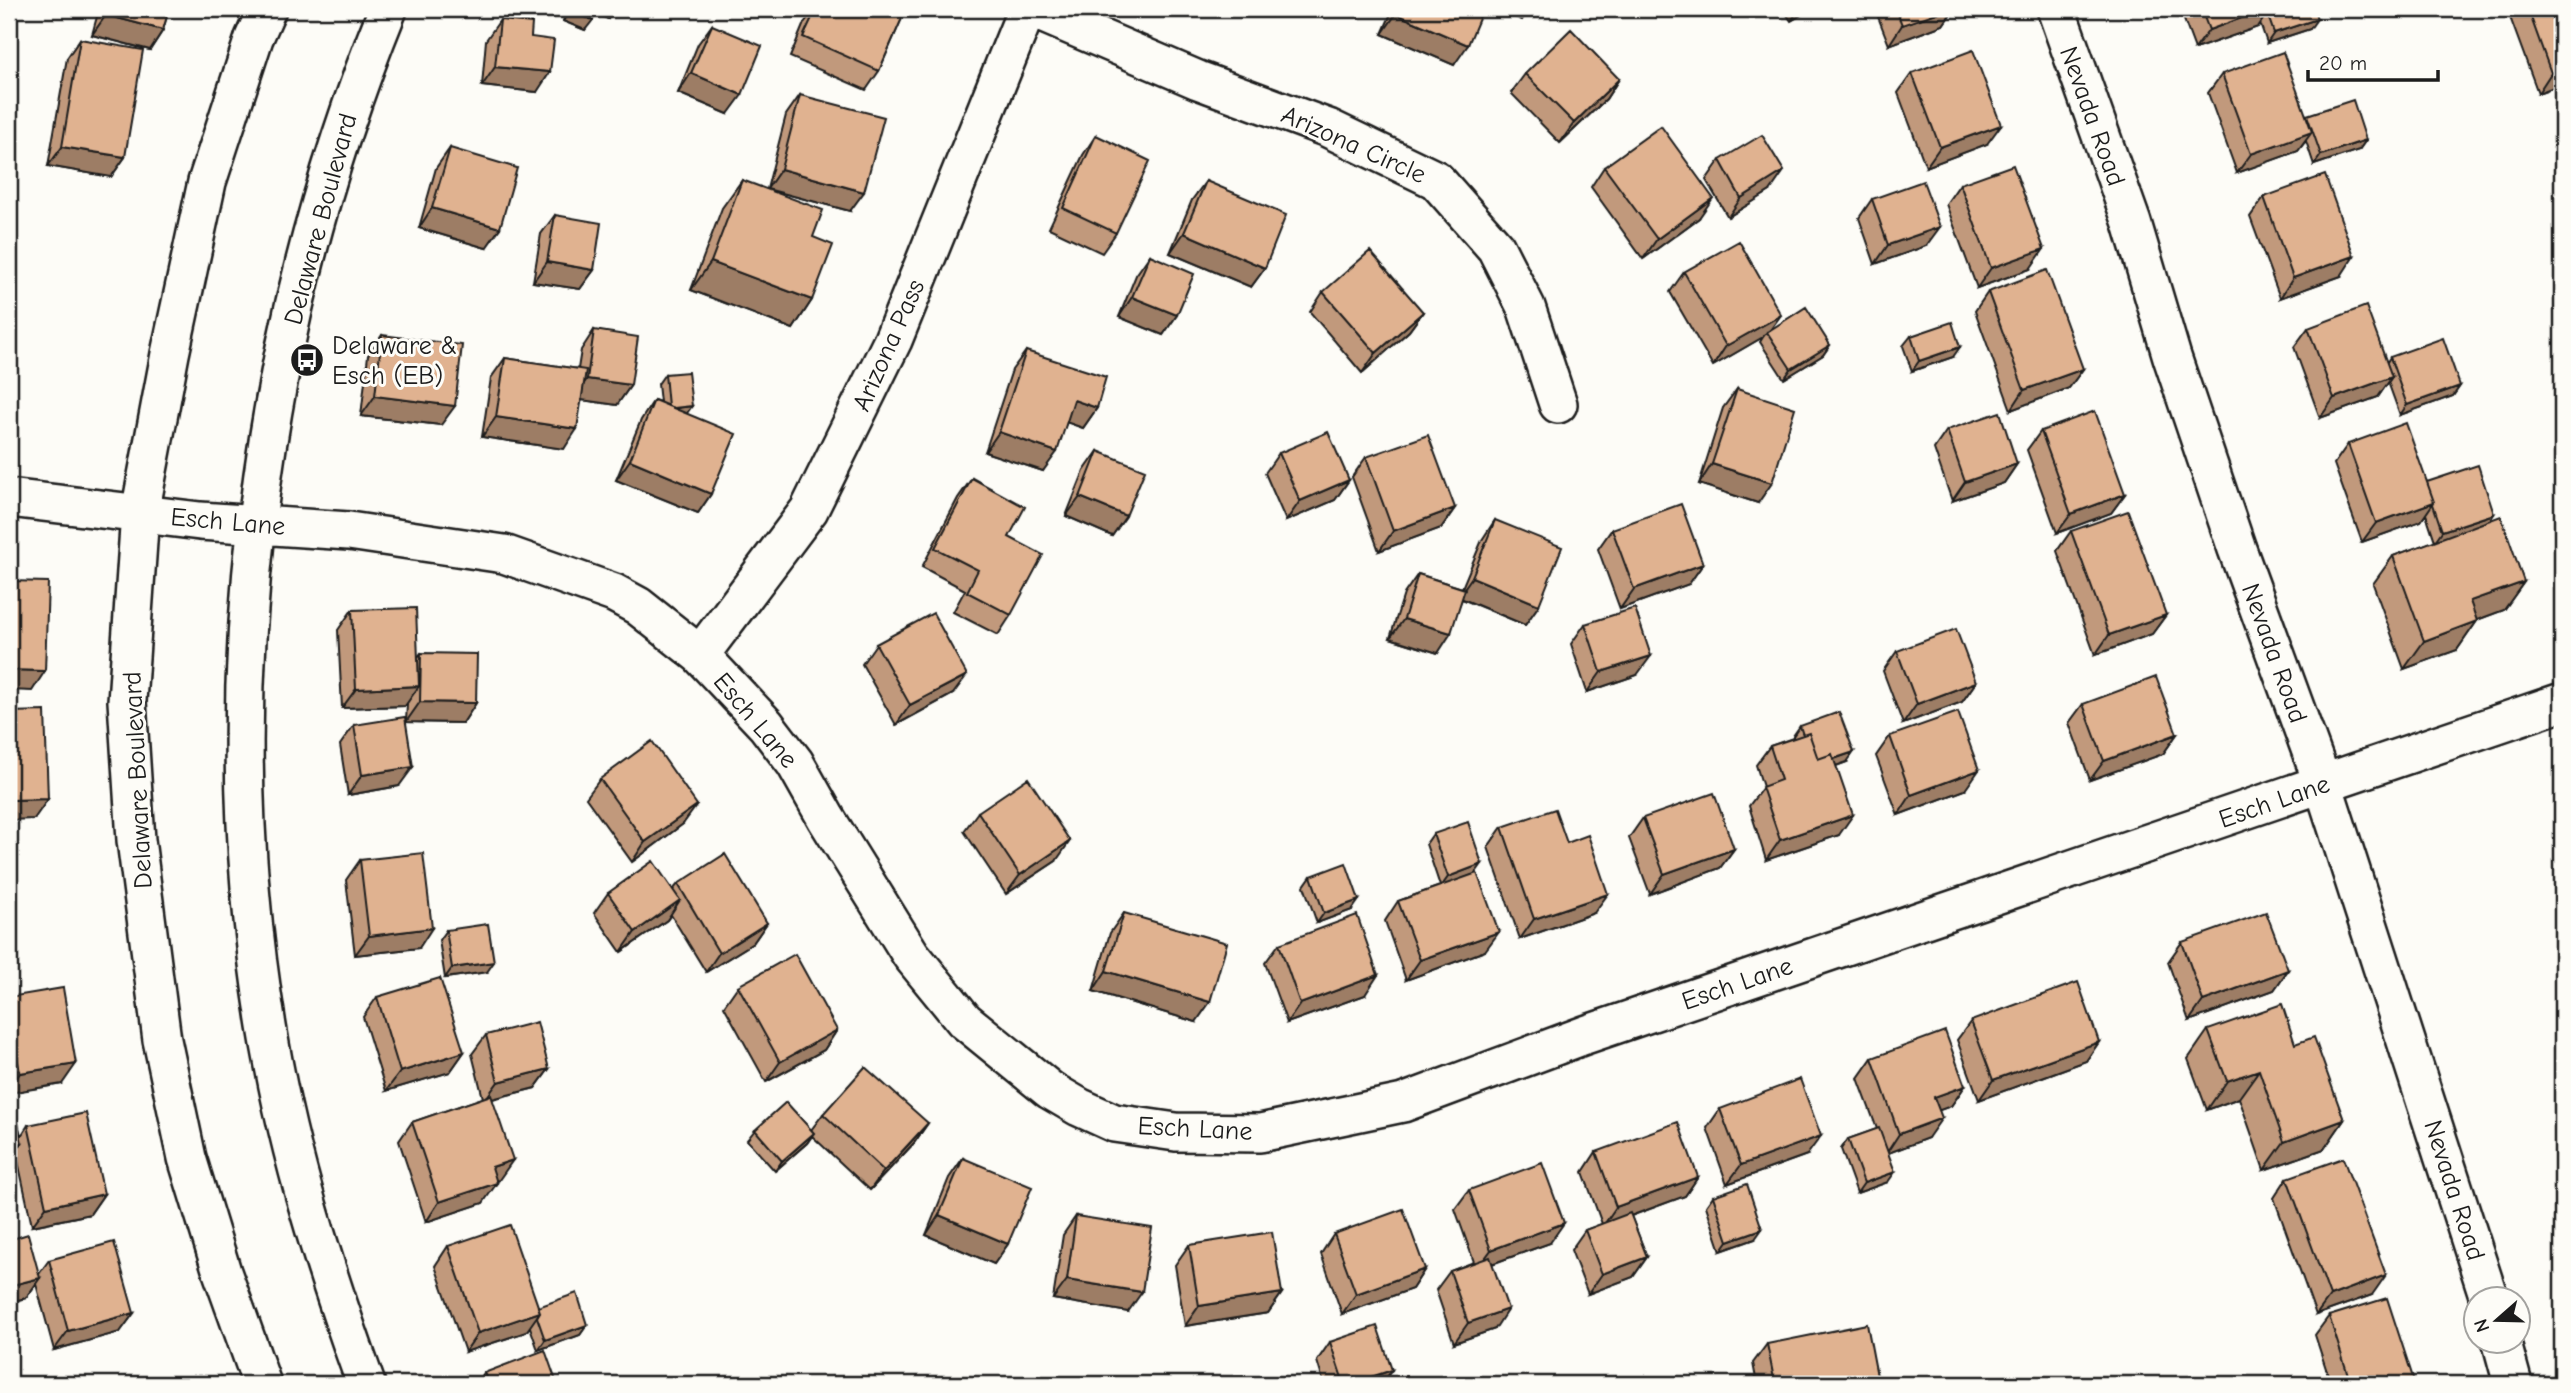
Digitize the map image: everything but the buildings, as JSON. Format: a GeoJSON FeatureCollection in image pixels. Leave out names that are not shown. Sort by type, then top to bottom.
{"type":"FeatureCollection","features":[{"type":"Feature","properties":{"kind":"street","name":"Delaware Boulevard"},"geometry":{"type":"LineString","coordinates":[[262,1384],[222,1272],[187,1158],[162,1040],[136,840],[127,701],[140,513],[170,354],[207,182],[254,38],[267,9]]}},
{"type":"Feature","properties":{"kind":"street","name":"Delaware Boulevard"},"geometry":{"type":"LineString","coordinates":[[366,1384],[342,1318],[298,1176],[270,1044],[254,925],[243,754],[246,629],[256,524],[277,393],[308,248],[358,81],[388,9]]}},
{"type":"Feature","properties":{"kind":"street","name":"Arizona Circle"},"geometry":{"type":"LineString","coordinates":[[1030,9],[1198,80],[1328,128],[1436,180],[1496,248],[1526,307],[1558,404]]}},
{"type":"Feature","properties":{"kind":"street","name":"Arizona Pass"},"geometry":{"type":"LineString","coordinates":[[700,655],[809,510],[893,340],[1030,9]]}},
{"type":"Feature","properties":{"kind":"street","name":"Nevada Road"},"geometry":{"type":"LineString","coordinates":[[2056,9],[2132,223],[2172,358],[2237,549],[2323,784],[2484,1284]]}},
{"type":"Feature","properties":{"kind":"street","name":"Esch Lane"},"geometry":{"type":"LineString","coordinates":[[9,498],[140,513],[348,531],[504,554],[614,593],[638,606],[700,655],[766,725],[795,763],[911,956],[964,1020],[1050,1090],[1079,1107],[1114,1123],[1177,1132],[1260,1133],[1403,1103],[1585,1035],[2562,702]]}},
{"type":"Feature","properties":{"kind":"street"},"geometry":{"type":"LineString","coordinates":[[2505,1354],[2513,1384]]}},
{"type":"Feature","properties":{"kind":"place","name":"Delaware & Esch (EB)"},"geometry":{"type":"Point","coordinates":[307,360]}}]}
